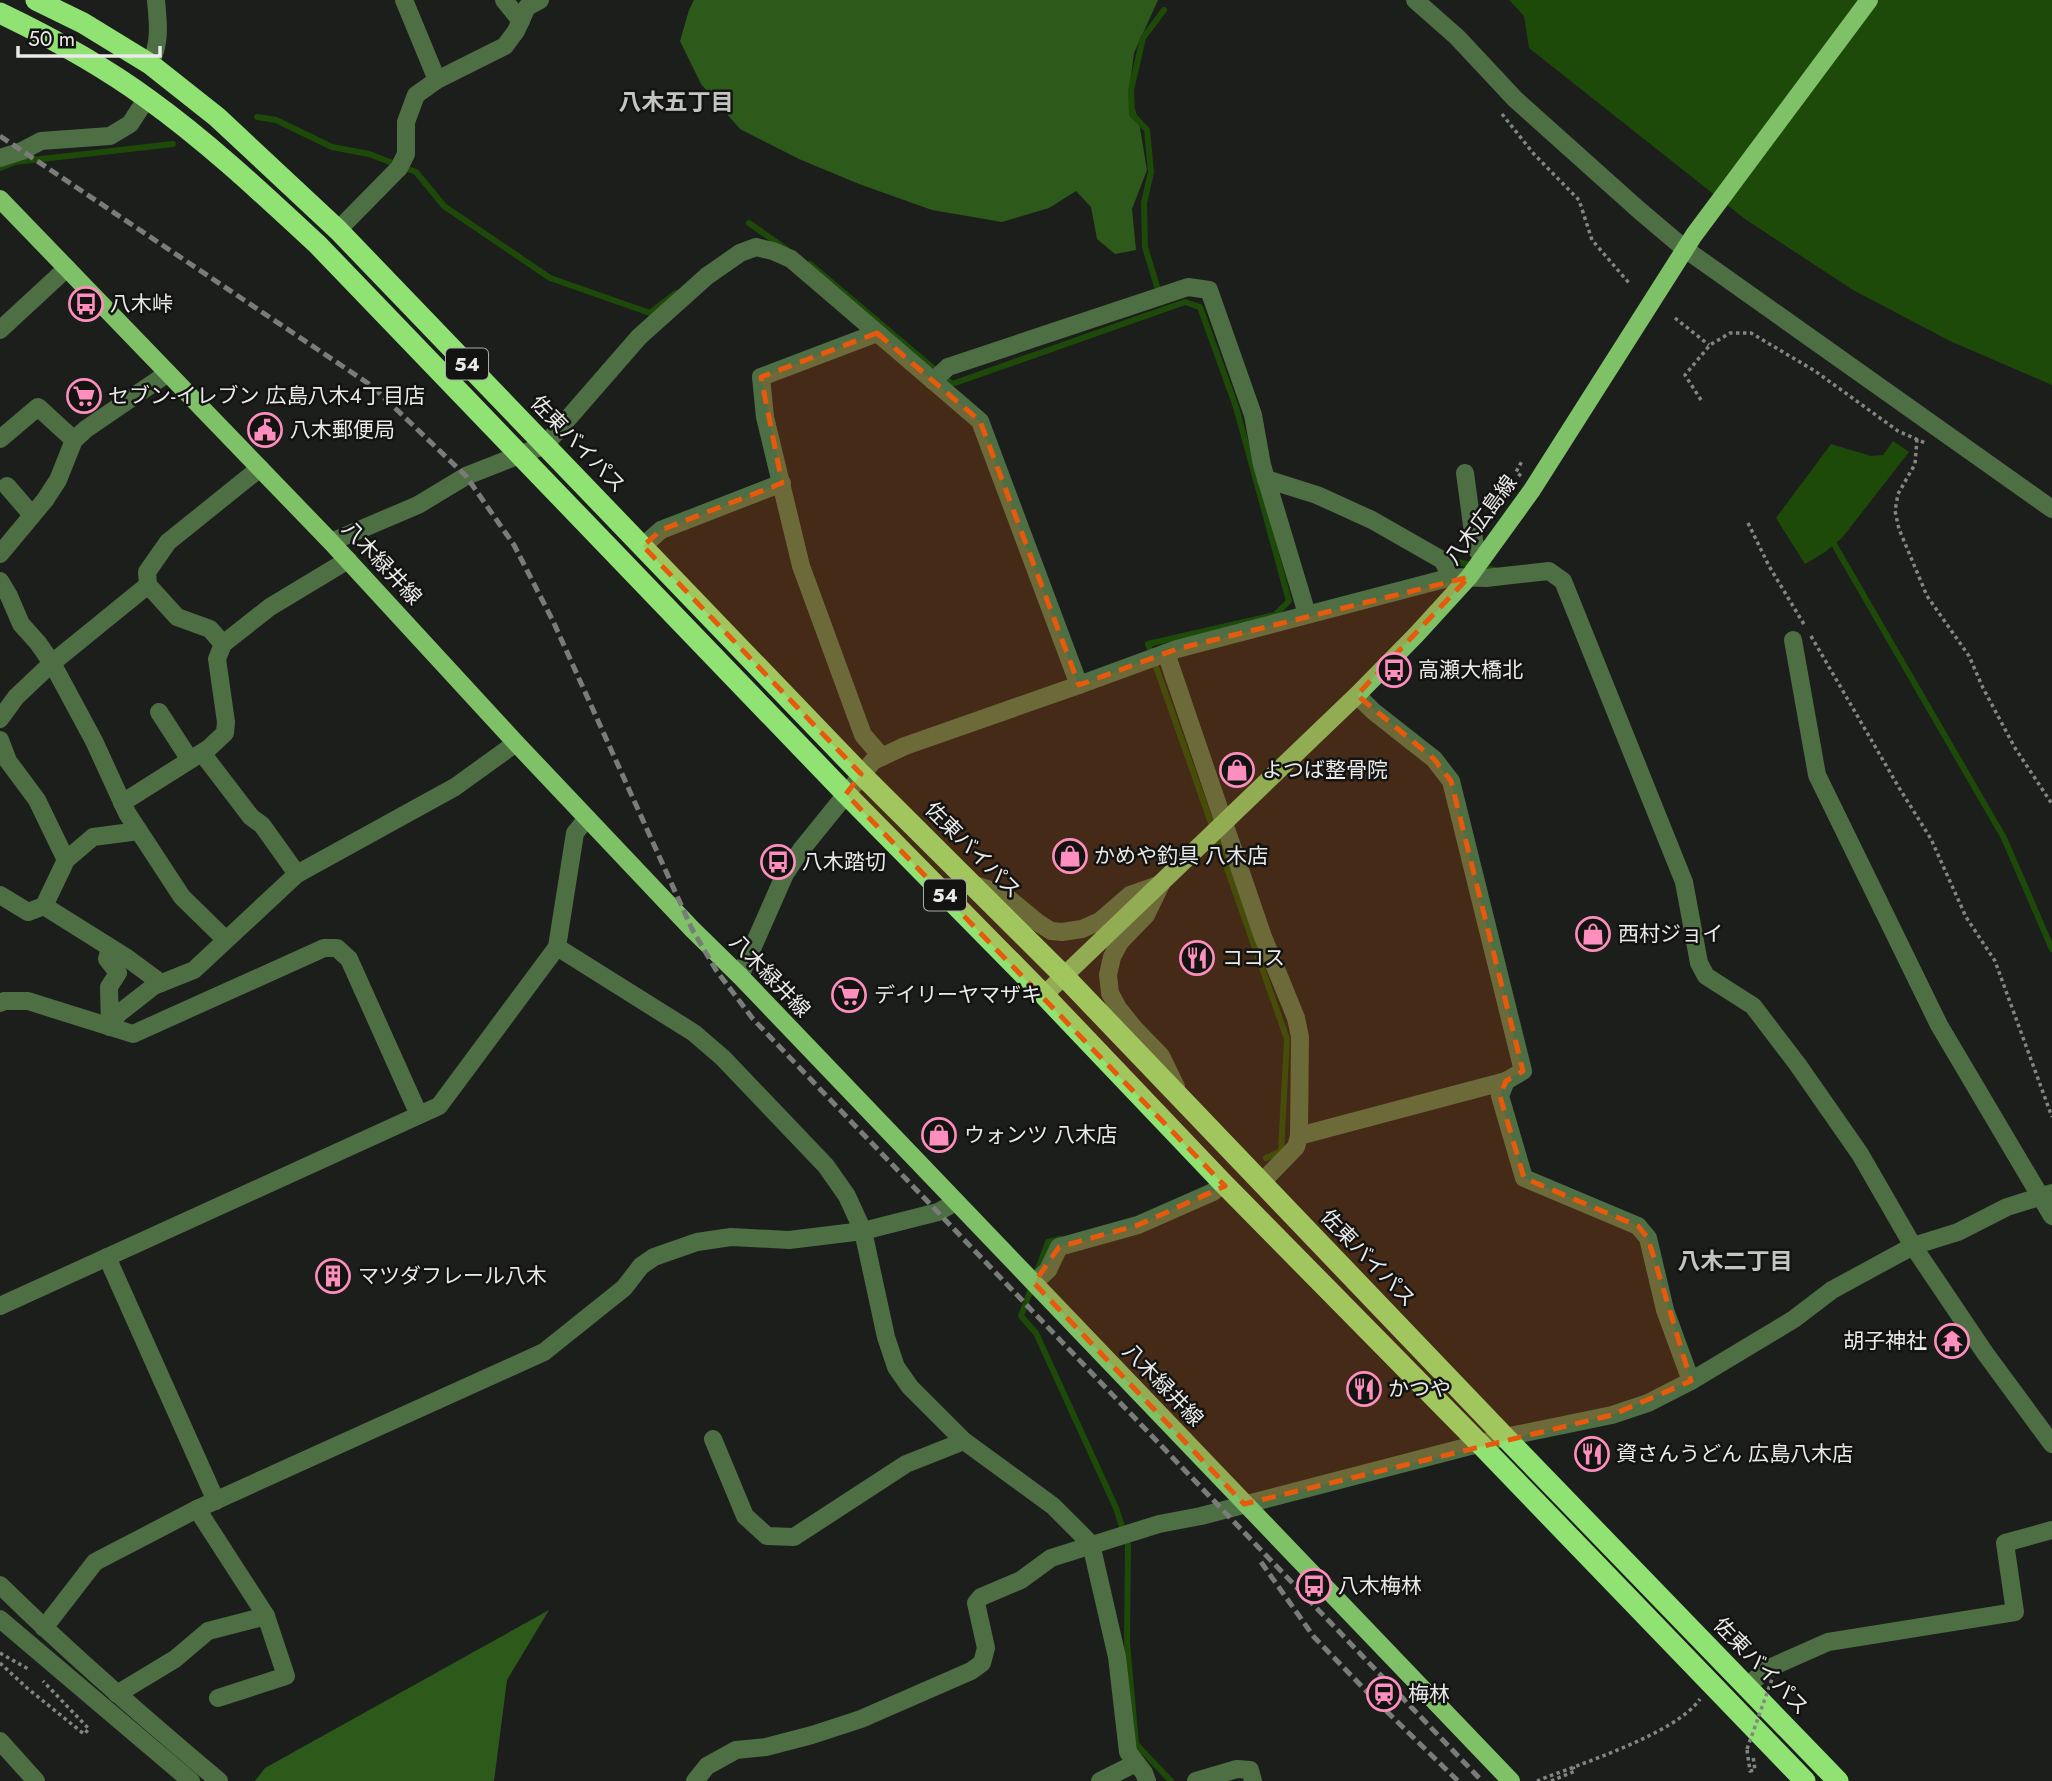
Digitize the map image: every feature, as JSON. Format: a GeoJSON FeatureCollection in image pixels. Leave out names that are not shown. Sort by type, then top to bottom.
{"type":"FeatureCollection","features":[{"type":"Feature","properties":{"kind":"highway","name":"佐東バイパス"},"geometry":{"type":"LineString","coordinates":[[36,0],[83,23],[150,64],[217,117],[338,230],[861,774],[1064,976],[1838,1781]]}},
{"type":"Feature","properties":{"kind":"highway","name":"54"},"geometry":{"type":"LineString","coordinates":[[0,13],[51,38],[147,98],[235,168],[318,246],[1805,1781]]}},
{"type":"Feature","properties":{"kind":"main road","name":"八木広島線"},"geometry":{"type":"LineString","coordinates":[[1044,995],[1357,695],[1416,635],[1460,577],[1483,558],[1532,490],[1685,249],[1869,0]]}},
{"type":"Feature","properties":{"kind":"main road","name":"八木緑井線"},"geometry":{"type":"LineString","coordinates":[[0,200],[331,542],[692,929],[1511,1781]]}},
{"type":"Feature","properties":{"kind":"street"},"geometry":{"type":"LineString","coordinates":[[150,64],[156,52],[159,32],[156,0]]}},
{"type":"Feature","properties":{"kind":"street"},"geometry":{"type":"LineString","coordinates":[[404,0],[437,80]]}},
{"type":"Feature","properties":{"kind":"street"},"geometry":{"type":"LineString","coordinates":[[504,0],[521,21]]}},
{"type":"Feature","properties":{"kind":"street"},"geometry":{"type":"LineString","coordinates":[[338,230],[399,168],[406,154],[406,122],[416,95],[437,80],[505,46],[516,31],[527,7],[540,0]]}},
{"type":"Feature","properties":{"kind":"street"},"geometry":{"type":"LineString","coordinates":[[1415,0],[1457,37],[1515,99],[1685,249],[2052,509]]}},
{"type":"Feature","properties":{"kind":"street"},"geometry":{"type":"LineString","coordinates":[[0,158],[41,141],[110,136],[131,124],[147,98]]}},
{"type":"Feature","properties":{"kind":"street"},"geometry":{"type":"LineString","coordinates":[[331,542],[418,505],[466,476],[545,445],[639,337],[707,276],[740,253],[756,247],[791,259],[980,421],[1079,685]]}},
{"type":"Feature","properties":{"kind":"street"},"geometry":{"type":"LineString","coordinates":[[0,330],[67,268]]}},
{"type":"Feature","properties":{"kind":"street"},"geometry":{"type":"LineString","coordinates":[[933,381],[948,367],[1188,287],[1209,290],[1254,415],[1262,465],[1307,614]]}},
{"type":"Feature","properties":{"kind":"street"},"geometry":{"type":"LineString","coordinates":[[877,333],[761,377],[765,417],[801,566],[863,735],[882,757]]}},
{"type":"Feature","properties":{"kind":"street"},"geometry":{"type":"LineString","coordinates":[[0,554],[58,480],[74,440],[168,373]]}},
{"type":"Feature","properties":{"kind":"street"},"geometry":{"type":"LineString","coordinates":[[0,439],[38,407],[74,440]]}},
{"type":"Feature","properties":{"kind":"street"},"geometry":{"type":"LineString","coordinates":[[223,644],[210,629],[177,617],[148,585],[147,572],[168,542],[260,468]]}},
{"type":"Feature","properties":{"kind":"street"},"geometry":{"type":"LineString","coordinates":[[1465,472],[1475,547],[1483,558]]}},
{"type":"Feature","properties":{"kind":"street"},"geometry":{"type":"LineString","coordinates":[[1266,479],[1317,495],[1372,520],[1442,560],[1460,577]]}},
{"type":"Feature","properties":{"kind":"street"},"geometry":{"type":"LineString","coordinates":[[643,547],[661,530],[782,483]]}},
{"type":"Feature","properties":{"kind":"street"},"geometry":{"type":"LineString","coordinates":[[7,486],[32,515]]}},
{"type":"Feature","properties":{"kind":"street"},"geometry":{"type":"LineString","coordinates":[[122,803],[209,748],[225,733],[226,722],[217,659],[223,644],[270,607],[348,560]]}},
{"type":"Feature","properties":{"kind":"street"},"geometry":{"type":"LineString","coordinates":[[740,976],[785,874],[801,850],[873,761],[905,746],[1166,653],[1307,614],[1460,577],[1486,578],[1549,571],[1563,581],[1684,882],[1699,963],[1706,976],[1753,1006],[1798,1065],[1860,1154],[1913,1246],[1984,1353],[2052,1444]]}},
{"type":"Feature","properties":{"kind":"street"},"geometry":{"type":"LineString","coordinates":[[0,581],[21,624],[52,663],[94,741],[122,803],[139,831],[182,897],[226,940]]}},
{"type":"Feature","properties":{"kind":"street"},"geometry":{"type":"LineString","coordinates":[[0,719],[16,696],[52,663],[148,585]]}},
{"type":"Feature","properties":{"kind":"street"},"geometry":{"type":"LineString","coordinates":[[1793,640],[1817,775],[1939,1025],[2046,1196],[2052,1216]]}},
{"type":"Feature","properties":{"kind":"street"},"geometry":{"type":"LineString","coordinates":[[1166,653],[1223,824],[1263,937],[1296,1018],[1300,1037],[1296,1147],[1262,1182]]}},
{"type":"Feature","properties":{"kind":"street"},"geometry":{"type":"LineString","coordinates":[[1298,1136],[1506,1081],[1523,1071],[1451,781],[1434,759],[1357,695]]}},
{"type":"Feature","properties":{"kind":"street"},"geometry":{"type":"LineString","coordinates":[[159,712],[251,817],[262,825],[297,874]]}},
{"type":"Feature","properties":{"kind":"street"},"geometry":{"type":"LineString","coordinates":[[0,740],[8,761],[37,800],[66,860]]}},
{"type":"Feature","properties":{"kind":"street"},"geometry":{"type":"LineString","coordinates":[[110,1027],[118,1014],[155,986],[194,970],[297,874],[455,787],[516,743]]}},
{"type":"Feature","properties":{"kind":"street"},"geometry":{"type":"LineString","coordinates":[[0,1306],[439,1106],[557,947],[575,833],[587,818]]}},
{"type":"Feature","properties":{"kind":"street"},"geometry":{"type":"LineString","coordinates":[[0,895],[28,912],[44,906],[66,860],[93,837],[139,831]]}},
{"type":"Feature","properties":{"kind":"street"},"geometry":{"type":"LineString","coordinates":[[972,884],[1003,894],[1037,922],[1051,931],[1062,932],[1082,929],[1100,921],[1130,895],[1161,884]]}},
{"type":"Feature","properties":{"kind":"street"},"geometry":{"type":"LineString","coordinates":[[1161,884],[1146,915],[1120,942],[1112,957],[1108,975],[1110,993],[1118,1008],[1161,1056],[1181,1097]]}},
{"type":"Feature","properties":{"kind":"street"},"geometry":{"type":"LineString","coordinates":[[44,906],[127,958],[161,983]]}},
{"type":"Feature","properties":{"kind":"street"},"geometry":{"type":"LineString","coordinates":[[557,947],[694,1033],[723,1058],[827,1166],[847,1196],[863,1231],[886,1338],[896,1367],[910,1387],[964,1441],[1053,1506],[1091,1544],[1116,1657],[1128,1752],[1147,1781]]}},
{"type":"Feature","properties":{"kind":"street"},"geometry":{"type":"LineString","coordinates":[[110,948],[107,959],[118,973],[109,987],[110,1027]]}},
{"type":"Feature","properties":{"kind":"street"},"geometry":{"type":"LineString","coordinates":[[0,1003],[28,1001],[133,1034],[324,948],[337,948],[349,959],[419,1115]]}},
{"type":"Feature","properties":{"kind":"street"},"geometry":{"type":"LineString","coordinates":[[1506,1081],[1500,1096],[1524,1178],[1639,1226],[1648,1238],[1665,1310],[1691,1381]]}},
{"type":"Feature","properties":{"kind":"street"},"geometry":{"type":"LineString","coordinates":[[1034,1283],[1048,1270],[1059,1247],[1139,1225],[1213,1192],[1223,1183]]}},
{"type":"Feature","properties":{"kind":"street"},"geometry":{"type":"LineString","coordinates":[[695,1781],[708,1766],[736,1750],[766,1747],[849,1723],[971,1671],[982,1663],[986,1648],[976,1603],[981,1597],[1021,1580],[1051,1558],[1159,1524],[1200,1516],[1505,1437],[1612,1415],[1648,1403],[1691,1381],[1794,1319],[1832,1290],[1913,1246],[1958,1232],[2007,1207],[2046,1196]]}},
{"type":"Feature","properties":{"kind":"street"},"geometry":{"type":"LineString","coordinates":[[44,1628],[95,1562],[216,1501],[544,1352],[624,1288],[640,1266],[654,1257],[697,1242],[731,1237],[789,1240],[863,1231],[938,1212],[956,1202]]}},
{"type":"Feature","properties":{"kind":"street"},"geometry":{"type":"LineString","coordinates":[[107,1257],[216,1501]]}},
{"type":"Feature","properties":{"kind":"street"},"geometry":{"type":"LineString","coordinates":[[713,1439],[745,1516],[767,1536],[794,1536],[906,1464],[964,1441]]}},
{"type":"Feature","properties":{"kind":"street"},"geometry":{"type":"LineString","coordinates":[[197,1510],[266,1616],[286,1676],[218,1698]]}},
{"type":"Feature","properties":{"kind":"street"},"geometry":{"type":"LineString","coordinates":[[1746,1686],[1767,1669],[1828,1642],[2015,1612],[2005,1543],[2052,1530]]}},
{"type":"Feature","properties":{"kind":"street"},"geometry":{"type":"LineString","coordinates":[[0,1585],[117,1695],[219,1781]]}},
{"type":"Feature","properties":{"kind":"street"},"geometry":{"type":"LineString","coordinates":[[117,1695],[175,1659],[208,1631],[266,1616]]}},
{"type":"Feature","properties":{"kind":"street"},"geometry":{"type":"LineString","coordinates":[[0,1619],[191,1781]]}},
{"type":"Feature","properties":{"kind":"street"},"geometry":{"type":"LineString","coordinates":[[0,1741],[36,1781]]}},
{"type":"Feature","properties":{"kind":"street"},"geometry":{"type":"LineString","coordinates":[[1100,1781],[1136,1763]]}},
{"type":"Feature","properties":{"kind":"street"},"geometry":{"type":"LineString","coordinates":[[1196,1781],[1237,1769],[1250,1770],[1253,1781]]}},
{"type":"Feature","properties":{"kind":"path"},"geometry":{"type":"LineString","coordinates":[[1495,105],[1533,153],[1579,200],[1592,240],[1629,283]]}},
{"type":"Feature","properties":{"kind":"path"},"geometry":{"type":"LineString","coordinates":[[1675,318],[1710,345]]}},
{"type":"Feature","properties":{"kind":"path"},"geometry":{"type":"LineString","coordinates":[[1701,400],[1685,375],[1710,345],[1730,333],[1751,333],[1815,371],[1898,431],[1926,444]]}},
{"type":"Feature","properties":{"kind":"path"},"geometry":{"type":"LineString","coordinates":[[1917,439],[1915,464],[1898,494],[1895,511],[1899,530],[1927,596],[1969,656],[2015,748],[2052,804]]}},
{"type":"Feature","properties":{"kind":"path"},"geometry":{"type":"LineString","coordinates":[[1517,470],[1522,461]]}},
{"type":"Feature","properties":{"kind":"path"},"geometry":{"type":"LineString","coordinates":[[1748,523],[1769,566],[1931,839],[1966,917],[1995,961],[2052,1117]]}},
{"type":"Feature","properties":{"kind":"path"},"geometry":{"type":"LineString","coordinates":[[0,1653],[38,1674],[89,1730],[84,1734],[0,1663]]}},
{"type":"Feature","properties":{"kind":"path"},"geometry":{"type":"LineString","coordinates":[[1753,1753],[1755,1770],[1750,1771],[1747,1749],[1772,1679]]}},
{"type":"Feature","properties":{"kind":"path"},"geometry":{"type":"LineString","coordinates":[[1537,1781],[1664,1728],[1693,1709],[1702,1697]]}},
{"type":"Feature","properties":{"kind":"path"},"geometry":{"type":"LineString","coordinates":[[1551,1781],[1575,1772],[1573,1767]]}},
{"type":"Feature","properties":{"kind":"highlighted area"},"geometry":{"type":"Polygon","coordinates":[[[877,333],[980,421],[1079,685],[1177,649],[1469,577],[1357,695],[1434,759],[1451,781],[1523,1071],[1506,1081],[1500,1096],[1524,1178],[1638,1226],[1648,1238],[1691,1381],[1612,1415],[1244,1504],[1034,1283],[1059,1247],[1138,1225],[1225,1186],[846,794],[861,774],[643,546],[661,530],[782,483],[761,377],[877,333]]]}},
{"type":"Feature","properties":{"kind":"shaded area"},"geometry":{"type":"Polygon","coordinates":[[[694,0],[1158,0],[1134,53],[1129,92],[1139,122],[1147,170],[1132,209],[1136,250],[1115,254],[1097,239],[1091,207],[1076,191],[1049,208],[1002,222],[932,210],[799,159],[740,129],[701,84],[680,41],[694,0]]]}},
{"type":"Feature","properties":{"kind":"shaded area"},"geometry":{"type":"Polygon","coordinates":[[[1509,0],[2052,0],[2052,385],[1950,341],[1853,290],[1745,219],[1529,48],[1524,16],[1509,0]]]}},
{"type":"Feature","properties":{"kind":"shaded area"},"geometry":{"type":"Polygon","coordinates":[[[1893,441],[1909,452],[1842,538],[1805,564],[1776,518],[1831,444],[1871,456],[1883,455],[1893,441]]]}},
{"type":"Feature","properties":{"kind":"shaded area"},"geometry":{"type":"Polygon","coordinates":[[[549,1610],[507,1680],[494,1781],[255,1781],[265,1768],[549,1610]]]}},
{"type":"Feature","properties":{"kind":"waterway"},"geometry":{"type":"LineString","coordinates":[[1159,293],[1145,247],[1144,203],[1151,172],[1147,130],[1132,114],[1131,90],[1143,38],[1164,10]]}},
{"type":"Feature","properties":{"kind":"waterway"},"geometry":{"type":"LineString","coordinates":[[257,117],[276,120],[332,147],[369,154],[416,172],[444,206],[550,278],[650,313],[676,293]]}},
{"type":"Feature","properties":{"kind":"waterway"},"geometry":{"type":"LineString","coordinates":[[0,168],[15,162],[173,144]]}},
{"type":"Feature","properties":{"kind":"waterway"},"geometry":{"type":"LineString","coordinates":[[749,223],[786,249]]}},
{"type":"Feature","properties":{"kind":"waterway"},"geometry":{"type":"LineString","coordinates":[[810,264],[952,384],[1185,302],[1200,307],[1236,407],[1289,601],[1275,615],[1148,644],[1287,1039],[1281,1151],[1266,1158]]}},
{"type":"Feature","properties":{"kind":"waterway"},"geometry":{"type":"LineString","coordinates":[[1831,539],[2004,838],[2052,949]]}},
{"type":"Feature","properties":{"kind":"waterway"},"geometry":{"type":"LineString","coordinates":[[1448,560],[1495,570]]}},
{"type":"Feature","properties":{"kind":"waterway"},"geometry":{"type":"LineString","coordinates":[[1037,1272],[1048,1242],[1060,1239]]}},
{"type":"Feature","properties":{"kind":"waterway"},"geometry":{"type":"LineString","coordinates":[[1032,1286],[1021,1316],[1036,1333],[1116,1508],[1128,1545],[1127,1643],[1136,1744],[1171,1781]]}},
{"type":"Feature","properties":{"kind":"railway"},"geometry":{"type":"LineString","coordinates":[[0,136],[372,386],[466,476],[514,545],[553,621],[692,929],[716,970],[753,1019],[1482,1781]]}},
{"type":"Feature","properties":{"kind":"railway"},"geometry":{"type":"LineString","coordinates":[[1261,1562],[1314,1637],[1458,1781]]}},
{"type":"Feature","properties":{"kind":"place","name":"八木峠"},"geometry":{"type":"Point","coordinates":[86,304]}},
{"type":"Feature","properties":{"kind":"place","name":"セブン‐イレブン 広島八木４丁目店"},"geometry":{"type":"Point","coordinates":[84,396]}},
{"type":"Feature","properties":{"kind":"place","name":"八木郵便局"},"geometry":{"type":"Point","coordinates":[265,430]}},
{"type":"Feature","properties":{"kind":"place","name":"高瀬大橋北"},"geometry":{"type":"Point","coordinates":[1394,670]}},
{"type":"Feature","properties":{"kind":"place","name":"よつば整骨院"},"geometry":{"type":"Point","coordinates":[1237,770]}},
{"type":"Feature","properties":{"kind":"place","name":"かめや釣具 八木店"},"geometry":{"type":"Point","coordinates":[1070,856]}},
{"type":"Feature","properties":{"kind":"place","name":"八木踏切"},"geometry":{"type":"Point","coordinates":[778,862]}},
{"type":"Feature","properties":{"kind":"place","name":"西村ジョイ"},"geometry":{"type":"Point","coordinates":[1593,934]}},
{"type":"Feature","properties":{"kind":"place","name":"ココス"},"geometry":{"type":"Point","coordinates":[1197,958]}},
{"type":"Feature","properties":{"kind":"place","name":"デイリーヤマザキ"},"geometry":{"type":"Point","coordinates":[849,995]}},
{"type":"Feature","properties":{"kind":"place","name":"ウォンツ 八木店"},"geometry":{"type":"Point","coordinates":[939,1135]}},
{"type":"Feature","properties":{"kind":"place","name":"マツダフレール八木"},"geometry":{"type":"Point","coordinates":[333,1276]}},
{"type":"Feature","properties":{"kind":"place","name":"胡子神社"},"geometry":{"type":"Point","coordinates":[1952,1341]}},
{"type":"Feature","properties":{"kind":"place","name":"かつや"},"geometry":{"type":"Point","coordinates":[1364,1389]}},
{"type":"Feature","properties":{"kind":"place","name":"資さんうどん 広島八木店"},"geometry":{"type":"Point","coordinates":[1592,1454]}},
{"type":"Feature","properties":{"kind":"place","name":"八木梅林"},"geometry":{"type":"Point","coordinates":[1314,1586]}},
{"type":"Feature","properties":{"kind":"place","name":"梅林"},"geometry":{"type":"Point","coordinates":[1384,1694]}},
{"type":"Feature","properties":{"kind":"district","name":"八木五丁目"},"geometry":{"type":"Point","coordinates":[676,102]}},
{"type":"Feature","properties":{"kind":"district","name":"八木二丁目"},"geometry":{"type":"Point","coordinates":[1735,1261]}}]}
